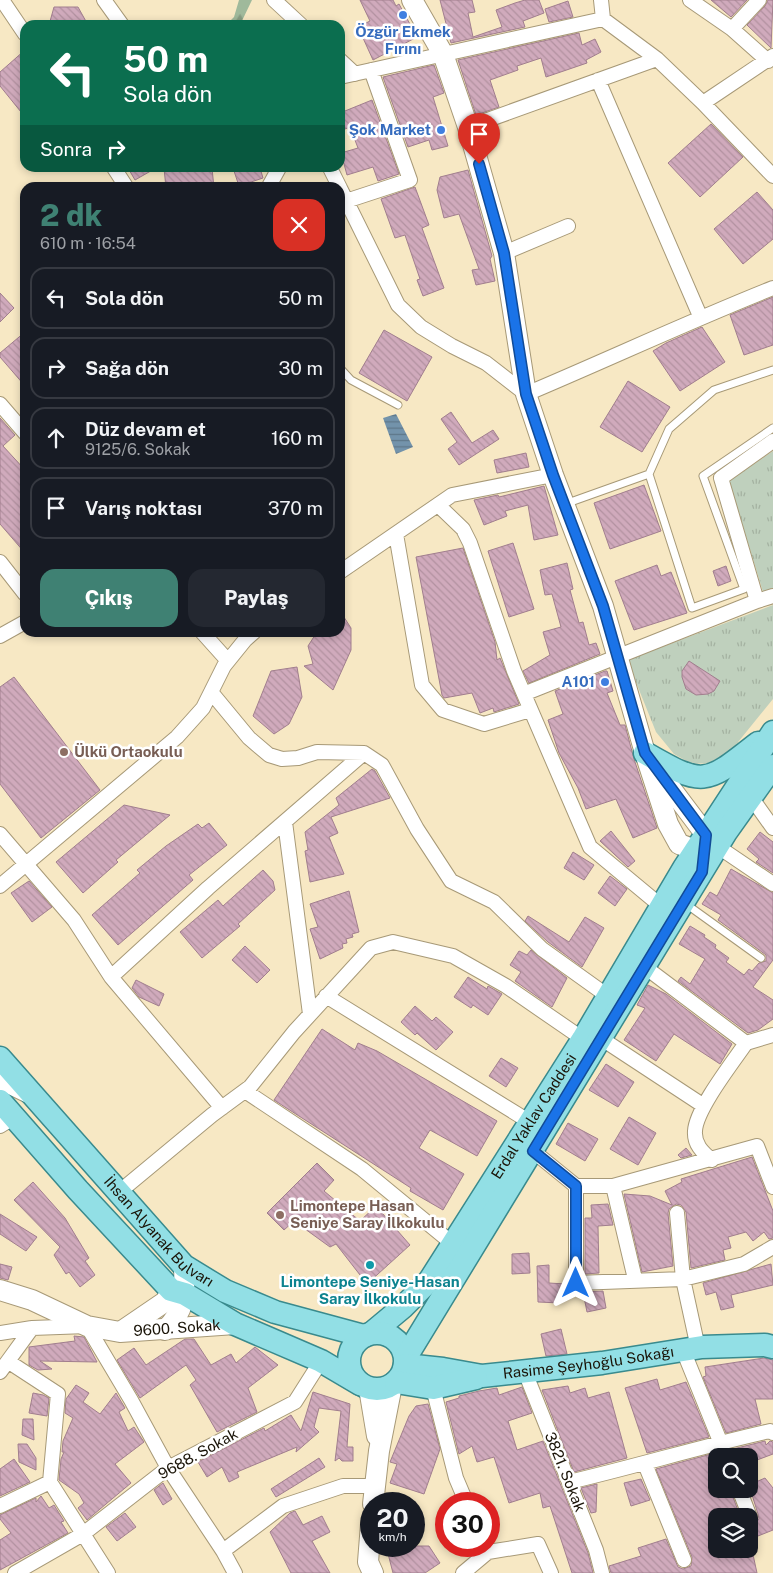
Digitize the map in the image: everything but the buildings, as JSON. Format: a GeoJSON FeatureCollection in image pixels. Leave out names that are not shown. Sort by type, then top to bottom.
{"type":"FeatureCollection","features":[{"type":"Feature","properties":{"kind":"main road"},"geometry":{"type":"LineString","coordinates":[[412,0],[443,54],[468,126],[504,253],[526,394],[553,475],[603,606],[645,753],[668,824],[702,850]]}},
{"type":"Feature","properties":{"kind":"main road"},"geometry":{"type":"LineString","coordinates":[[645,753],[681,774],[701,778],[728,767],[773,732]]}},
{"type":"Feature","properties":{"kind":"main road","name":"Erdal Yaklav Caddesi"},"geometry":{"type":"LineString","coordinates":[[400,1372],[533,1151],[592,1039],[609,997],[661,906],[702,850],[773,732]]}},
{"type":"Feature","properties":{"kind":"main road"},"geometry":{"type":"LineString","coordinates":[[645,753],[702,850]]}},
{"type":"Feature","properties":{"kind":"main road","name":"Erdal Yaklav Caddesi"},"geometry":{"type":"LineString","coordinates":[[368,1334],[403,1308],[430,1280],[530,1122],[645,967],[684,902],[702,850],[751,797],[773,766]]}},
{"type":"Feature","properties":{"kind":"main road","name":"İhsan Alyanak Bulvarı"},"geometry":{"type":"LineString","coordinates":[[0,1058],[118,1194],[184,1266],[225,1292],[275,1312],[368,1334]]}},
{"type":"Feature","properties":{"kind":"main road"},"geometry":{"type":"LineString","coordinates":[[0,1079],[31,1094]]}},
{"type":"Feature","properties":{"kind":"main road","name":"İhsan Alyanak Bulvarı"},"geometry":{"type":"LineString","coordinates":[[4,1115],[174,1295],[235,1324],[321,1360],[364,1386]]}},
{"type":"Feature","properties":{"kind":"main road"},"geometry":{"type":"LineString","coordinates":[[165,1330],[177,1319],[174,1295],[184,1266]]}},
{"type":"Feature","properties":{"kind":"main road"},"geometry":{"type":"LineString","coordinates":[[0,1290],[32,1300],[87,1326]]}},
{"type":"Feature","properties":{"kind":"main road"},"geometry":{"type":"LineString","coordinates":[[120,1332],[174,1295],[201,1290],[225,1292]]}},
{"type":"Feature","properties":{"kind":"main road","name":"9600. Sokak"},"geometry":{"type":"LineString","coordinates":[[87,1326],[120,1332],[235,1324]]}},
{"type":"Feature","properties":{"kind":"main road"},"geometry":{"type":"LineString","coordinates":[[374,1492],[380,1451],[400,1372],[403,1348],[391,1335],[368,1334],[356,1341],[349,1358],[353,1377],[364,1386],[378,1389],[400,1372]]}},
{"type":"Feature","properties":{"kind":"main road","name":"Rasime Şeyhoğlu Sokağı"},"geometry":{"type":"LineString","coordinates":[[400,1372],[444,1369],[482,1376],[602,1363],[690,1349],[765,1345],[773,1347]]}},
{"type":"Feature","properties":{"kind":"main road"},"geometry":{"type":"LineString","coordinates":[[400,1372],[433,1388],[482,1376]]}},
{"type":"Feature","properties":{"kind":"main road"},"geometry":{"type":"LineString","coordinates":[[364,1386],[380,1451]]}},
{"type":"Feature","properties":{"kind":"main road"},"geometry":{"type":"LineString","coordinates":[[368,1557],[368,1562],[373,1573]]}},
{"type":"Feature","properties":{"kind":"street"},"geometry":{"type":"LineString","coordinates":[[2,0],[20,27]]}},
{"type":"Feature","properties":{"kind":"street"},"geometry":{"type":"LineString","coordinates":[[104,0],[118,20]]}},
{"type":"Feature","properties":{"kind":"street"},"geometry":{"type":"LineString","coordinates":[[274,0],[296,20]]}},
{"type":"Feature","properties":{"kind":"street"},"geometry":{"type":"LineString","coordinates":[[601,0],[603,19],[657,59],[703,103],[773,176]]}},
{"type":"Feature","properties":{"kind":"street"},"geometry":{"type":"LineString","coordinates":[[732,29],[760,0]]}},
{"type":"Feature","properties":{"kind":"street"},"geometry":{"type":"LineString","coordinates":[[696,2],[770,59],[703,103]]}},
{"type":"Feature","properties":{"kind":"street"},"geometry":{"type":"LineString","coordinates":[[345,76],[603,19]]}},
{"type":"Feature","properties":{"kind":"street"},"geometry":{"type":"LineString","coordinates":[[468,126],[657,59]]}},
{"type":"Feature","properties":{"kind":"street"},"geometry":{"type":"LineString","coordinates":[[345,65],[355,74]]}},
{"type":"Feature","properties":{"kind":"street"},"geometry":{"type":"LineString","coordinates":[[371,70],[410,180],[346,201],[398,305],[421,327],[452,346],[486,363],[526,394],[647,343],[700,316],[773,288]]}},
{"type":"Feature","properties":{"kind":"street"},"geometry":{"type":"LineString","coordinates":[[598,80],[700,316]]}},
{"type":"Feature","properties":{"kind":"street"},"geometry":{"type":"LineString","coordinates":[[504,253],[568,226]]}},
{"type":"Feature","properties":{"kind":"street"},"geometry":{"type":"LineString","coordinates":[[0,404],[20,427]]}},
{"type":"Feature","properties":{"kind":"street"},"geometry":{"type":"LineString","coordinates":[[757,601],[721,478],[773,442]]}},
{"type":"Feature","properties":{"kind":"street"},"geometry":{"type":"LineString","coordinates":[[345,569],[452,495],[553,475]]}},
{"type":"Feature","properties":{"kind":"street"},"geometry":{"type":"LineString","coordinates":[[438,505],[463,529],[470,543],[514,670],[526,694],[530,710],[590,847],[661,906]]}},
{"type":"Feature","properties":{"kind":"street"},"geometry":{"type":"LineString","coordinates":[[396,534],[422,684],[443,710],[484,724],[530,710]]}},
{"type":"Feature","properties":{"kind":"street"},"geometry":{"type":"LineString","coordinates":[[0,562],[20,588]]}},
{"type":"Feature","properties":{"kind":"street"},"geometry":{"type":"LineString","coordinates":[[526,694],[773,596]]}},
{"type":"Feature","properties":{"kind":"street"},"geometry":{"type":"LineString","coordinates":[[0,636],[20,625]]}},
{"type":"Feature","properties":{"kind":"street"},"geometry":{"type":"LineString","coordinates":[[207,637],[228,660]]}},
{"type":"Feature","properties":{"kind":"street"},"geometry":{"type":"LineString","coordinates":[[0,886],[177,737],[203,708],[228,660],[249,637]]}},
{"type":"Feature","properties":{"kind":"street"},"geometry":{"type":"LineString","coordinates":[[211,692],[249,738],[269,755],[282,759],[317,752],[364,753],[382,765],[417,829],[451,881],[494,902],[542,949],[609,997]]}},
{"type":"Feature","properties":{"kind":"street"},"geometry":{"type":"LineString","coordinates":[[111,977],[364,753]]}},
{"type":"Feature","properties":{"kind":"street"},"geometry":{"type":"LineString","coordinates":[[751,797],[773,828]]}},
{"type":"Feature","properties":{"kind":"street"},"geometry":{"type":"LineString","coordinates":[[284,822],[310,1014]]}},
{"type":"Feature","properties":{"kind":"street"},"geometry":{"type":"LineString","coordinates":[[0,834],[74,920],[111,977],[222,1108]]}},
{"type":"Feature","properties":{"kind":"street"},"geometry":{"type":"LineString","coordinates":[[702,850],[773,884]]}},
{"type":"Feature","properties":{"kind":"street"},"geometry":{"type":"LineString","coordinates":[[118,1194],[245,1091],[310,1014],[371,948],[393,942],[453,956],[704,1106]]}},
{"type":"Feature","properties":{"kind":"street"},"geometry":{"type":"LineString","coordinates":[[645,967],[746,1043]]}},
{"type":"Feature","properties":{"kind":"street"},"geometry":{"type":"LineString","coordinates":[[326,996],[530,1122]]}},
{"type":"Feature","properties":{"kind":"street"},"geometry":{"type":"LineString","coordinates":[[712,1160],[698,1147],[695,1133],[696,1124],[704,1106],[746,1043],[773,1036]]}},
{"type":"Feature","properties":{"kind":"street"},"geometry":{"type":"LineString","coordinates":[[245,1091],[362,1169],[453,1244]]}},
{"type":"Feature","properties":{"kind":"street"},"geometry":{"type":"LineString","coordinates":[[533,1151],[576,1186],[613,1186],[757,1146],[773,1186]]}},
{"type":"Feature","properties":{"kind":"street"},"geometry":{"type":"LineString","coordinates":[[576,1186],[576,1283],[635,1279],[683,1279],[744,1264],[773,1247]]}},
{"type":"Feature","properties":{"kind":"street"},"geometry":{"type":"LineString","coordinates":[[613,1186],[635,1279]]}},
{"type":"Feature","properties":{"kind":"street"},"geometry":{"type":"LineString","coordinates":[[677,1213],[690,1349],[723,1448]]}},
{"type":"Feature","properties":{"kind":"street"},"geometry":{"type":"LineString","coordinates":[[0,1332],[32,1328],[87,1326],[132,1400],[168,1468],[223,1551],[235,1573]]}},
{"type":"Feature","properties":{"kind":"street"},"geometry":{"type":"LineString","coordinates":[[32,1328],[5,1367],[58,1394],[50,1482],[108,1573]]}},
{"type":"Feature","properties":{"kind":"street","name":"9688. Sokak"},"geometry":{"type":"LineString","coordinates":[[15,1573],[83,1534],[168,1468],[295,1402],[321,1360]]}},
{"type":"Feature","properties":{"kind":"street","name":"3821. Sokak"},"geometry":{"type":"LineString","coordinates":[[525,1372],[596,1550],[602,1573]]}},
{"type":"Feature","properties":{"kind":"street"},"geometry":{"type":"LineString","coordinates":[[433,1388],[456,1478],[462,1492]]}},
{"type":"Feature","properties":{"kind":"street"},"geometry":{"type":"LineString","coordinates":[[569,1482],[645,1464],[720,1442],[770,1430],[773,1433]]}},
{"type":"Feature","properties":{"kind":"street"},"geometry":{"type":"LineString","coordinates":[[645,1464],[684,1560]]}},
{"type":"Feature","properties":{"kind":"street"},"geometry":{"type":"LineString","coordinates":[[0,1506],[50,1482]]}},
{"type":"Feature","properties":{"kind":"street"},"geometry":{"type":"LineString","coordinates":[[223,1551],[283,1506],[343,1486],[364,1492]]}},
{"type":"Feature","properties":{"kind":"street"},"geometry":{"type":"LineString","coordinates":[[500,1548],[538,1544],[551,1573]]}},
{"type":"Feature","properties":{"kind":"street"},"geometry":{"type":"LineString","coordinates":[[463,1573],[479,1557]]}},
{"type":"Feature","properties":{"kind":"lane"},"geometry":{"type":"LineString","coordinates":[[773,370],[714,390],[669,429],[649,474],[692,608],[744,589],[703,476],[773,428]]}},
{"type":"Feature","properties":{"kind":"lane"},"geometry":{"type":"LineString","coordinates":[[345,373],[351,380],[398,405]]}},
{"type":"Feature","properties":{"kind":"lane"},"geometry":{"type":"LineString","coordinates":[[564,504],[649,474]]}},
{"type":"Feature","properties":{"kind":"lane"},"geometry":{"type":"LineString","coordinates":[[684,902],[761,958]]}},
{"type":"Feature","properties":{"kind":"green space"},"geometry":{"type":"Polygon","coordinates":[[[239,0],[252,0],[242,20],[231,20],[234,17],[239,0]]]}},
{"type":"Feature","properties":{"kind":"green space"},"geometry":{"type":"Polygon","coordinates":[[[773,451],[773,588],[763,592],[729,481],[773,451]]]}},
{"type":"Feature","properties":{"kind":"green space"},"geometry":{"type":"Polygon","coordinates":[[[773,605],[773,699],[730,752],[708,763],[692,764],[674,754],[656,732],[627,660],[773,605]]]}},
{"type":"Feature","properties":{"kind":"water"},"geometry":{"type":"Polygon","coordinates":[[[396,414],[413,447],[396,454],[383,418],[396,414]]]}},
{"type":"Feature","properties":{"kind":"place","name":"Özgür Ekmek Fırını"},"geometry":{"type":"Point","coordinates":[403,15]}},
{"type":"Feature","properties":{"kind":"place","name":"Şok Market"},"geometry":{"type":"Point","coordinates":[441,130]}},
{"type":"Feature","properties":{"kind":"place","name":"A101"},"geometry":{"type":"Point","coordinates":[605,682]}},
{"type":"Feature","properties":{"kind":"place","name":"Ülkü Ortaokulu"},"geometry":{"type":"Point","coordinates":[64,752]}},
{"type":"Feature","properties":{"kind":"place","name":"Limontepe Hasan Seniye Saray İlkokulu"},"geometry":{"type":"Point","coordinates":[280,1215]}},
{"type":"Feature","properties":{"kind":"place","name":"Limontepe Seniye-Hasan Saray İlkokulu"},"geometry":{"type":"Point","coordinates":[370,1265]}},
{"type":"Feature","properties":{"kind":"route"},"geometry":{"type":"LineString","coordinates":[[479,164],[504,253],[526,394],[553,475],[603,606],[645,753],[706,835],[702,872],[533,1151],[576,1186],[576,1283]]}}]}
